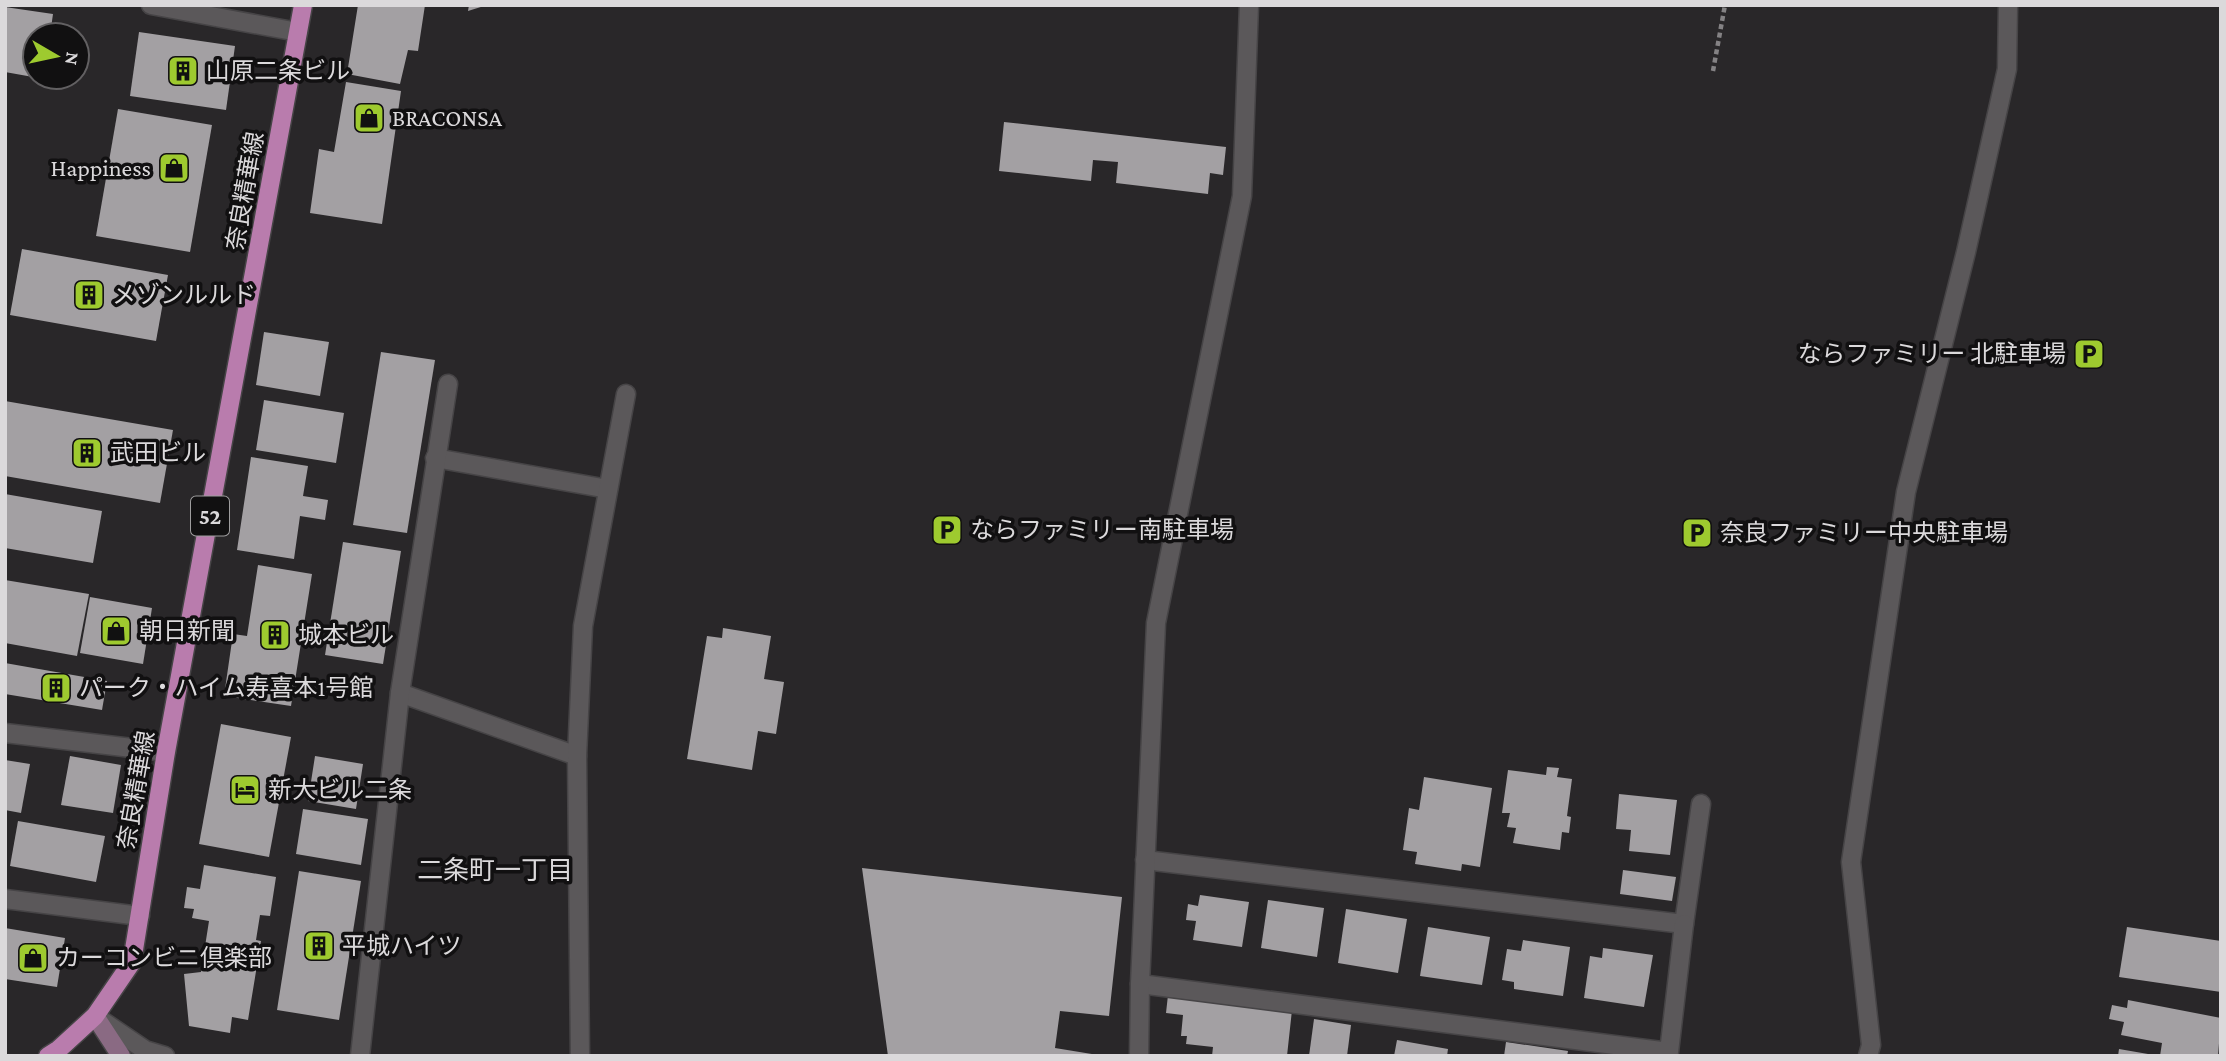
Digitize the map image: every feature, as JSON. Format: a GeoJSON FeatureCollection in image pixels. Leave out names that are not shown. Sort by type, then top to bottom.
{"type":"FeatureCollection","features":[{"type":"Feature","properties":{"kind":"main road","name":"奈良精華線"},"geometry":{"type":"LineString","coordinates":[[56,1054],[95,1016],[132,962],[166,752],[303,5]]}},
{"type":"Feature","properties":{"kind":"main road"},"geometry":{"type":"LineString","coordinates":[[95,1016],[121,1056]]}},
{"type":"Feature","properties":{"kind":"street"},"geometry":{"type":"LineString","coordinates":[[151,5],[298,32]]}},
{"type":"Feature","properties":{"kind":"street"},"geometry":{"type":"LineString","coordinates":[[1139,1056],[1156,623],[1242,196],[1249,5]]}},
{"type":"Feature","properties":{"kind":"street"},"geometry":{"type":"LineString","coordinates":[[1868,1056],[1871,1045],[1851,862],[1906,492],[1966,252],[2007,69],[2008,5]]}},
{"type":"Feature","properties":{"kind":"street"},"geometry":{"type":"LineString","coordinates":[[360,1056],[400,693],[448,384]]}},
{"type":"Feature","properties":{"kind":"street"},"geometry":{"type":"LineString","coordinates":[[580,1056],[577,756],[583,626],[625,394]]}},
{"type":"Feature","properties":{"kind":"street"},"geometry":{"type":"LineString","coordinates":[[435,458],[608,489]]}},
{"type":"Feature","properties":{"kind":"street"},"geometry":{"type":"LineString","coordinates":[[400,693],[577,756]]}},
{"type":"Feature","properties":{"kind":"street"},"geometry":{"type":"LineString","coordinates":[[5,733],[166,752]]}},
{"type":"Feature","properties":{"kind":"street"},"geometry":{"type":"LineString","coordinates":[[1140,984],[1669,1052],[1701,804]]}},
{"type":"Feature","properties":{"kind":"street"},"geometry":{"type":"LineString","coordinates":[[1145,860],[1684,924]]}},
{"type":"Feature","properties":{"kind":"street"},"geometry":{"type":"LineString","coordinates":[[5,899],[139,916]]}},
{"type":"Feature","properties":{"kind":"street"},"geometry":{"type":"LineString","coordinates":[[95,1016],[145,1050],[165,1056]]}},
{"type":"Feature","properties":{"kind":"path"},"geometry":{"type":"LineString","coordinates":[[1713,71],[1725,5]]}},
{"type":"Feature","properties":{"kind":"building"},"geometry":{"type":"Polygon","coordinates":[[[358,5],[425,5],[418,51],[408,50],[400,84],[347,74],[358,5]]]}},
{"type":"Feature","properties":{"kind":"building"},"geometry":{"type":"Polygon","coordinates":[[[469,5],[484,5],[484,6],[468,11],[469,5]]]}},
{"type":"Feature","properties":{"kind":"building"},"geometry":{"type":"Polygon","coordinates":[[[5,7],[53,14],[52,21],[21,21],[21,75],[5,72],[5,7]]]}},
{"type":"Feature","properties":{"kind":"building","name":"山原二条ビル"},"geometry":{"type":"Polygon","coordinates":[[[139,32],[235,46],[226,110],[130,96],[139,32]]]}},
{"type":"Feature","properties":{"kind":"building"},"geometry":{"type":"Polygon","coordinates":[[[346,82],[401,91],[382,224],[310,213],[319,149],[334,152],[346,82]]]}},
{"type":"Feature","properties":{"kind":"building"},"geometry":{"type":"Polygon","coordinates":[[[118,109],[212,125],[190,252],[96,236],[118,109]]]}},
{"type":"Feature","properties":{"kind":"building"},"geometry":{"type":"Polygon","coordinates":[[[1004,122],[1226,147],[1223,175],[1210,173],[1208,194],[1116,183],[1118,162],[1093,160],[1091,181],[999,171],[1004,122]]]}},
{"type":"Feature","properties":{"kind":"building","name":"メゾンルルド"},"geometry":{"type":"Polygon","coordinates":[[[22,249],[168,275],[156,341],[10,315],[22,249]]]}},
{"type":"Feature","properties":{"kind":"building"},"geometry":{"type":"Polygon","coordinates":[[[264,332],[329,342],[320,396],[256,385],[264,332]]]}},
{"type":"Feature","properties":{"kind":"building"},"geometry":{"type":"Polygon","coordinates":[[[381,352],[435,360],[407,533],[353,525],[381,352]]]}},
{"type":"Feature","properties":{"kind":"building"},"geometry":{"type":"Polygon","coordinates":[[[264,400],[344,413],[336,463],[256,450],[264,400]]]}},
{"type":"Feature","properties":{"kind":"building","name":"武田ビル"},"geometry":{"type":"Polygon","coordinates":[[[5,401],[173,430],[160,503],[5,476],[5,401]]]}},
{"type":"Feature","properties":{"kind":"building"},"geometry":{"type":"Polygon","coordinates":[[[251,457],[308,466],[303,496],[328,500],[325,520],[300,516],[294,559],[237,550],[251,457]]]}},
{"type":"Feature","properties":{"kind":"building"},"geometry":{"type":"Polygon","coordinates":[[[5,494],[102,511],[93,563],[5,548],[5,494]]]}},
{"type":"Feature","properties":{"kind":"building"},"geometry":{"type":"Polygon","coordinates":[[[343,542],[401,551],[383,664],[325,655],[343,542]]]}},
{"type":"Feature","properties":{"kind":"building","name":"城本ビル"},"geometry":{"type":"Polygon","coordinates":[[[258,565],[312,574],[291,706],[224,696],[233,634],[247,636],[258,565]]]}},
{"type":"Feature","properties":{"kind":"building"},"geometry":{"type":"Polygon","coordinates":[[[5,580],[89,594],[77,656],[5,643],[5,580]]]}},
{"type":"Feature","properties":{"kind":"building","name":"朝日新聞"},"geometry":{"type":"Polygon","coordinates":[[[90,597],[152,608],[143,664],[80,653],[90,597]]]}},
{"type":"Feature","properties":{"kind":"building"},"geometry":{"type":"Polygon","coordinates":[[[723,628],[771,636],[764,679],[784,682],[776,734],[758,731],[752,770],[687,759],[707,636],[722,638],[723,628]]]}},
{"type":"Feature","properties":{"kind":"building","name":"パーク・ハイム寿喜本1号館"},"geometry":{"type":"Polygon","coordinates":[[[5,663],[107,681],[102,710],[5,694],[5,663]]]}},
{"type":"Feature","properties":{"kind":"building","name":"新大ビル二条"},"geometry":{"type":"Polygon","coordinates":[[[221,724],[291,737],[269,857],[199,844],[221,724]]]}},
{"type":"Feature","properties":{"kind":"building"},"geometry":{"type":"Polygon","coordinates":[[[70,756],[121,765],[113,813],[61,805],[70,756]]]}},
{"type":"Feature","properties":{"kind":"building"},"geometry":{"type":"Polygon","coordinates":[[[315,756],[363,764],[356,809],[308,801],[315,756]]]}},
{"type":"Feature","properties":{"kind":"building"},"geometry":{"type":"Polygon","coordinates":[[[5,760],[30,764],[21,813],[5,810],[5,760]]]}},
{"type":"Feature","properties":{"kind":"building"},"geometry":{"type":"Polygon","coordinates":[[[1547,767],[1559,768],[1557,777],[1572,779],[1567,816],[1571,817],[1569,833],[1562,832],[1560,850],[1513,843],[1516,828],[1507,827],[1510,813],[1502,813],[1508,770],[1546,775],[1547,767]]]}},
{"type":"Feature","properties":{"kind":"building"},"geometry":{"type":"Polygon","coordinates":[[[1424,777],[1492,788],[1480,867],[1462,864],[1461,871],[1415,864],[1417,852],[1403,850],[1409,808],[1419,810],[1424,777]]]}},
{"type":"Feature","properties":{"kind":"building"},"geometry":{"type":"Polygon","coordinates":[[[1619,794],[1677,800],[1670,855],[1629,851],[1631,830],[1616,829],[1619,794]]]}},
{"type":"Feature","properties":{"kind":"building"},"geometry":{"type":"Polygon","coordinates":[[[303,809],[368,819],[361,865],[296,854],[303,809]]]}},
{"type":"Feature","properties":{"kind":"building"},"geometry":{"type":"Polygon","coordinates":[[[18,821],[105,836],[96,882],[10,866],[18,821]]]}},
{"type":"Feature","properties":{"kind":"building"},"geometry":{"type":"Polygon","coordinates":[[[204,865],[276,877],[270,916],[260,915],[256,940],[261,941],[248,1020],[232,1017],[230,1033],[189,1026],[184,974],[201,972],[209,921],[192,918],[194,909],[184,908],[187,887],[200,889],[204,865]]]}},
{"type":"Feature","properties":{"kind":"building"},"geometry":{"type":"Polygon","coordinates":[[[862,868],[1122,897],[1109,1016],[1060,1011],[1055,1048],[1104,1056],[888,1056],[862,868]]]}},
{"type":"Feature","properties":{"kind":"building"},"geometry":{"type":"Polygon","coordinates":[[[1623,870],[1676,877],[1672,901],[1620,894],[1623,870]]]}},
{"type":"Feature","properties":{"kind":"building","name":"平城ハイツ"},"geometry":{"type":"Polygon","coordinates":[[[299,871],[361,881],[339,1020],[277,1010],[299,871]]]}},
{"type":"Feature","properties":{"kind":"building"},"geometry":{"type":"Polygon","coordinates":[[[1200,895],[1249,902],[1242,947],[1193,940],[1196,921],[1186,920],[1188,904],[1198,906],[1200,895]]]}},
{"type":"Feature","properties":{"kind":"building"},"geometry":{"type":"Polygon","coordinates":[[[1268,900],[1324,908],[1317,957],[1261,948],[1268,900]]]}},
{"type":"Feature","properties":{"kind":"building"},"geometry":{"type":"Polygon","coordinates":[[[1346,909],[1407,919],[1398,973],[1338,963],[1346,909]]]}},
{"type":"Feature","properties":{"kind":"building"},"geometry":{"type":"Polygon","coordinates":[[[1428,927],[1490,937],[1482,985],[1420,976],[1428,927]]]}},
{"type":"Feature","properties":{"kind":"building"},"geometry":{"type":"Polygon","coordinates":[[[2127,927],[2221,941],[2221,992],[2119,977],[2127,927]]]}},
{"type":"Feature","properties":{"kind":"building","name":"カーコンビニ倶楽部"},"geometry":{"type":"Polygon","coordinates":[[[5,928],[65,938],[57,987],[5,979],[5,928]]]}},
{"type":"Feature","properties":{"kind":"building"},"geometry":{"type":"Polygon","coordinates":[[[1523,940],[1570,947],[1563,996],[1514,989],[1514,982],[1502,980],[1507,949],[1521,951],[1523,940]]]}},
{"type":"Feature","properties":{"kind":"building"},"geometry":{"type":"Polygon","coordinates":[[[1603,948],[1653,955],[1644,1007],[1584,998],[1590,956],[1602,958],[1603,948]]]}},
{"type":"Feature","properties":{"kind":"building"},"geometry":{"type":"Polygon","coordinates":[[[1168,995],[1292,1010],[1287,1056],[1212,1056],[1213,1047],[1186,1044],[1187,1036],[1181,1036],[1183,1015],[1166,1013],[1168,995]]]}},
{"type":"Feature","properties":{"kind":"building"},"geometry":{"type":"Polygon","coordinates":[[[2128,1000],[2221,1018],[2218,1056],[2160,1056],[2162,1043],[2121,1035],[2124,1022],[2109,1019],[2112,1005],[2127,1008],[2128,1000]]]}},
{"type":"Feature","properties":{"kind":"building"},"geometry":{"type":"Polygon","coordinates":[[[1314,1019],[1351,1025],[1347,1056],[1309,1056],[1314,1019]]]}},
{"type":"Feature","properties":{"kind":"building"},"geometry":{"type":"Polygon","coordinates":[[[1397,1040],[1448,1049],[1447,1056],[1394,1056],[1397,1040]]]}},
{"type":"Feature","properties":{"kind":"building"},"geometry":{"type":"Polygon","coordinates":[[[1506,1042],[1568,1051],[1567,1056],[1504,1056],[1506,1042]]]}},
{"type":"Feature","properties":{"kind":"building"},"geometry":{"type":"Polygon","coordinates":[[[2119,1049],[2148,1054],[2148,1056],[2118,1056],[2119,1049]]]}},
{"type":"Feature","properties":{"kind":"place","name":"山原二条ビル"},"geometry":{"type":"Point","coordinates":[183,71]}},
{"type":"Feature","properties":{"kind":"place","name":"BRACONSA"},"geometry":{"type":"Point","coordinates":[369,118]}},
{"type":"Feature","properties":{"kind":"place","name":"Happiness"},"geometry":{"type":"Point","coordinates":[174,168]}},
{"type":"Feature","properties":{"kind":"place","name":"メゾンルルド"},"geometry":{"type":"Point","coordinates":[89,295]}},
{"type":"Feature","properties":{"kind":"place","name":"ならファミリー 北駐車場"},"geometry":{"type":"Point","coordinates":[2089,354]}},
{"type":"Feature","properties":{"kind":"place","name":"武田ビル"},"geometry":{"type":"Point","coordinates":[87,453]}},
{"type":"Feature","properties":{"kind":"place","name":"ならファミリー南駐車場"},"geometry":{"type":"Point","coordinates":[947,530]}},
{"type":"Feature","properties":{"kind":"place","name":"奈良ファミリー中央駐車場"},"geometry":{"type":"Point","coordinates":[1697,533]}},
{"type":"Feature","properties":{"kind":"place","name":"朝日新聞"},"geometry":{"type":"Point","coordinates":[116,631]}},
{"type":"Feature","properties":{"kind":"place","name":"城本ビル"},"geometry":{"type":"Point","coordinates":[275,635]}},
{"type":"Feature","properties":{"kind":"place","name":"パーク・ハイム寿喜本1号館"},"geometry":{"type":"Point","coordinates":[56,688]}},
{"type":"Feature","properties":{"kind":"place","name":"新大ビル二条"},"geometry":{"type":"Point","coordinates":[245,790]}},
{"type":"Feature","properties":{"kind":"place","name":"平城ハイツ"},"geometry":{"type":"Point","coordinates":[319,946]}},
{"type":"Feature","properties":{"kind":"place","name":"カーコンビニ倶楽部"},"geometry":{"type":"Point","coordinates":[33,958]}},
{"type":"Feature","properties":{"kind":"district","name":"二条町一丁目"},"geometry":{"type":"Point","coordinates":[495,870]}}]}
